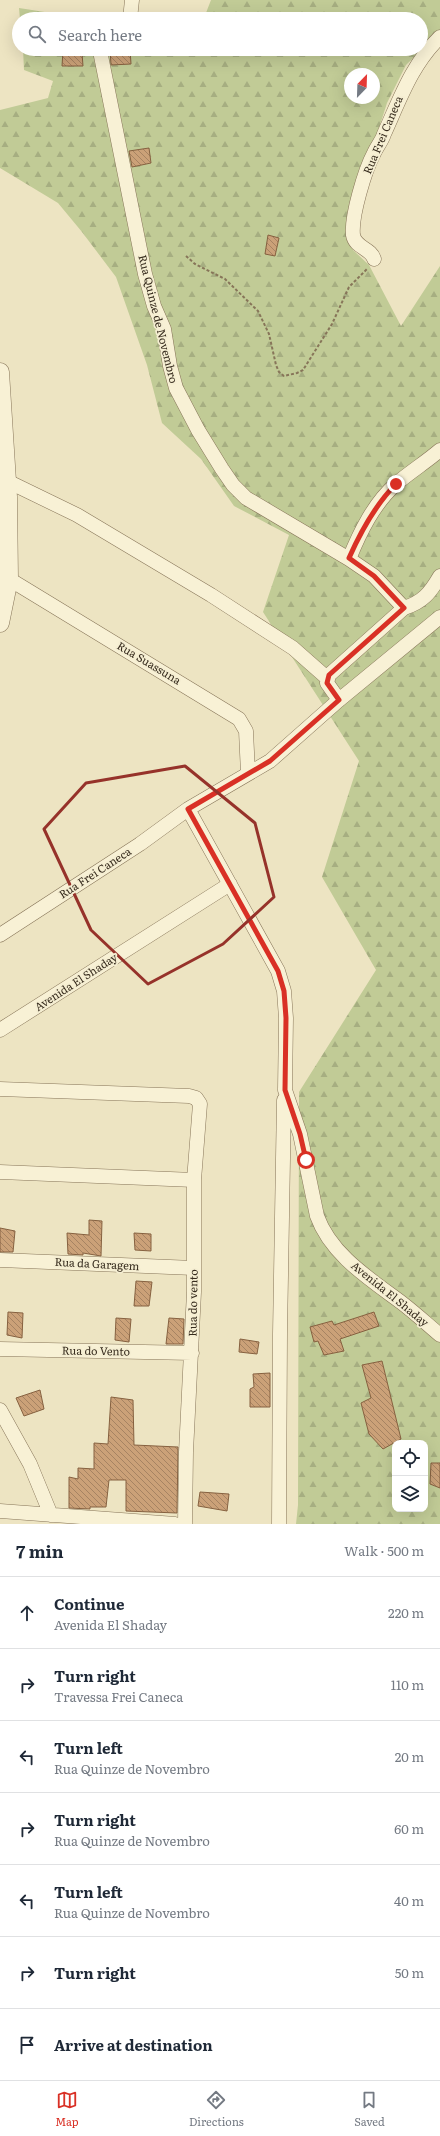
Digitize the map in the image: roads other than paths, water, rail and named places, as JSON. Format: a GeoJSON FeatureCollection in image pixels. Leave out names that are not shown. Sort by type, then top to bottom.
{"type":"FeatureCollection","features":[{"type":"Feature","properties":{"kind":"street"},"geometry":{"type":"LineString","coordinates":[[131,12],[132,0]]}},
{"type":"Feature","properties":{"kind":"street","name":"Rua Frei Caneca"},"geometry":{"type":"LineString","coordinates":[[428,50],[440,37]]}},
{"type":"Feature","properties":{"kind":"street","name":"Rua Quinze de Novembro"},"geometry":{"type":"LineString","coordinates":[[101,56],[154,306],[164,329],[170,366],[176,388],[198,430],[222,469],[246,498],[349,558],[374,576],[404,608]]}},
{"type":"Feature","properties":{"kind":"street","name":"Rua Frei Caneca"},"geometry":{"type":"LineString","coordinates":[[374,259],[372,254],[355,242],[353,234],[362,185],[374,153],[384,136],[404,86],[423,56]]}},
{"type":"Feature","properties":{"kind":"street"},"geometry":{"type":"LineString","coordinates":[[0,372],[7,481],[9,579],[0,623]]}},
{"type":"Feature","properties":{"kind":"street"},"geometry":{"type":"LineString","coordinates":[[349,558],[357,541],[381,500],[396,484],[440,450]]}},
{"type":"Feature","properties":{"kind":"street"},"geometry":{"type":"LineString","coordinates":[[7,481],[77,515],[211,595],[293,648],[327,678],[328,685],[339,700]]}},
{"type":"Feature","properties":{"kind":"street"},"geometry":{"type":"LineString","coordinates":[[327,678],[404,608],[418,604],[427,595],[440,576]]}},
{"type":"Feature","properties":{"kind":"street","name":"Rua Suassuna"},"geometry":{"type":"LineString","coordinates":[[9,579],[239,719],[246,731],[248,773]]}},
{"type":"Feature","properties":{"kind":"street","name":"Rua Frei Caneca"},"geometry":{"type":"LineString","coordinates":[[0,935],[140,844],[188,809],[270,761],[339,700],[440,617]]}},
{"type":"Feature","properties":{"kind":"street","name":"Avenida El Shaday"},"geometry":{"type":"LineString","coordinates":[[188,809],[278,971],[284,991],[286,1018],[285,1090],[300,1134],[317,1216],[322,1229],[332,1244],[365,1276],[418,1316],[440,1335]]}},
{"type":"Feature","properties":{"kind":"street","name":"Avenida El Shaday"},"geometry":{"type":"LineString","coordinates":[[0,1030],[230,884]]}},
{"type":"Feature","properties":{"kind":"street","name":"Rua do vento"},"geometry":{"type":"LineString","coordinates":[[0,1089],[181,1096],[196,1098],[200,1104],[194,1180],[192,1353],[186,1452],[185,1524]]}},
{"type":"Feature","properties":{"kind":"street"},"geometry":{"type":"LineString","coordinates":[[279,1524],[280,1334],[285,1090]]}},
{"type":"Feature","properties":{"kind":"street"},"geometry":{"type":"LineString","coordinates":[[0,1172],[194,1180]]}},
{"type":"Feature","properties":{"kind":"street","name":"Rua da Garagem"},"geometry":{"type":"LineString","coordinates":[[0,1260],[194,1268]]}},
{"type":"Feature","properties":{"kind":"street","name":"Rua do Vento"},"geometry":{"type":"LineString","coordinates":[[0,1349],[192,1353]]}},
{"type":"Feature","properties":{"kind":"street"},"geometry":{"type":"LineString","coordinates":[[0,1410],[30,1464],[51,1515]]}},
{"type":"Feature","properties":{"kind":"street"},"geometry":{"type":"LineString","coordinates":[[0,1511],[175,1524]]}}]}
